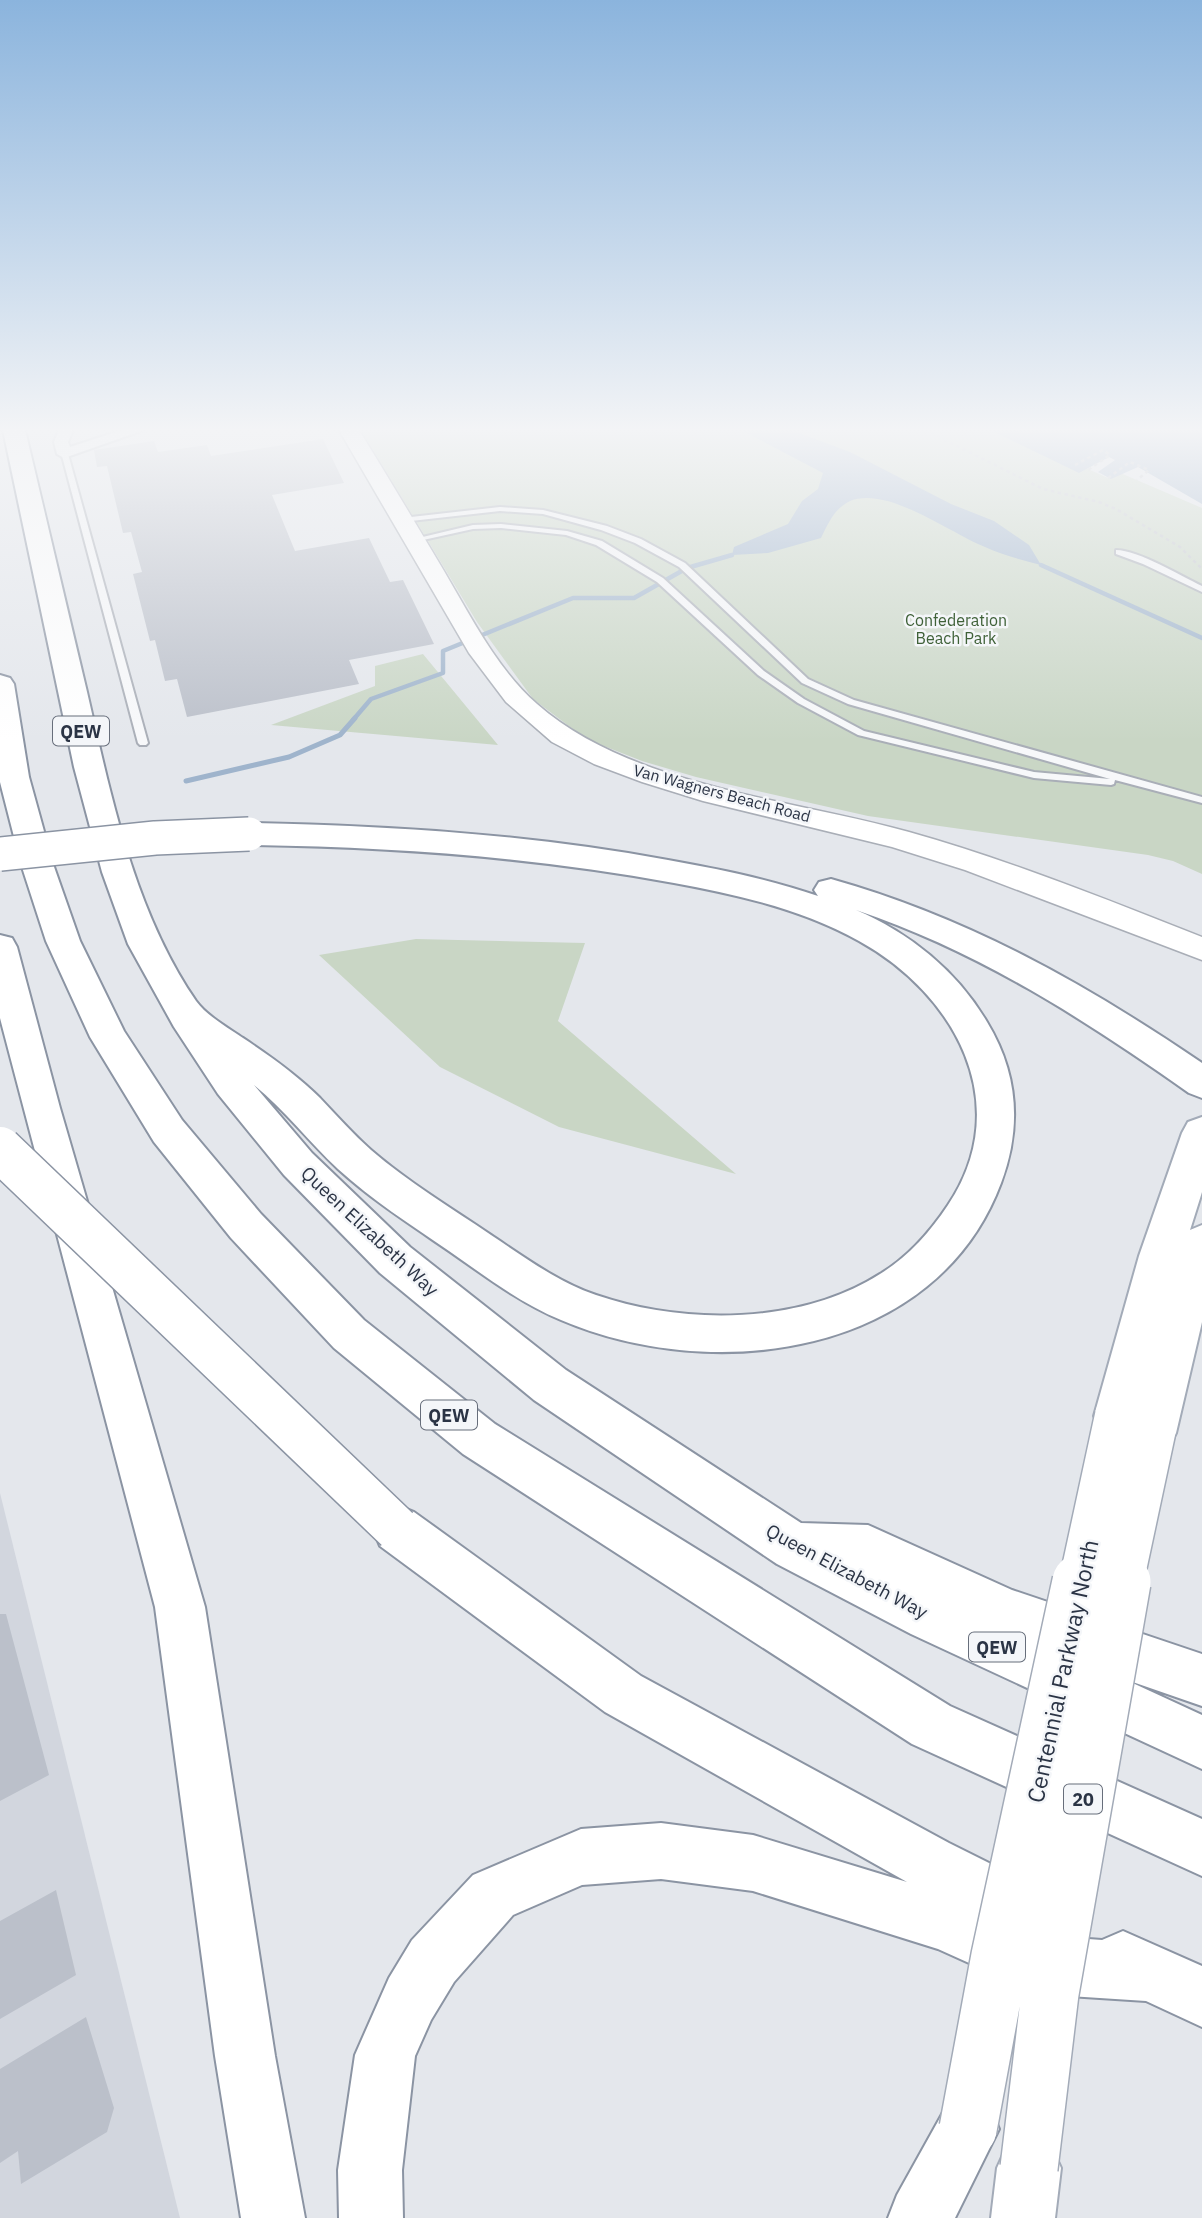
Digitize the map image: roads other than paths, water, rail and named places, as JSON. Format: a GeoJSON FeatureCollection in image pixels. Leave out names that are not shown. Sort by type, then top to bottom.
{"type":"FeatureCollection","features":[{"type":"Feature","properties":{"kind":"main road","name":"Queen Elizabeth Way"},"geometry":{"type":"LineString","coordinates":[[37,534],[89,767],[118,872],[145,944],[187,1017],[232,1084],[298,1164],[395,1260],[550,1385],[794,1547],[929,1616],[1202,1742]]}},
{"type":"Feature","properties":{"kind":"main road","name":"QEW"},"geometry":{"type":"LineString","coordinates":[[1,695],[14,777],[37,864],[63,941],[108,1037],[168,1131],[246,1226],[349,1334],[479,1439],[931,1726],[1202,1848]]}},
{"type":"Feature","properties":{"kind":"main road"},"geometry":{"type":"LineString","coordinates":[[0,853],[155,838],[314,814],[463,821],[643,845],[734,864],[883,906],[952,933],[1074,998],[1202,1083]]}},
{"type":"Feature","properties":{"kind":"main road"},"geometry":{"type":"LineString","coordinates":[[0,834],[64,825],[243,824],[523,848],[631,863],[785,898],[858,925],[897,947],[928,971],[956,1001],[974,1028],[988,1059],[997,1101],[996,1143],[985,1181],[973,1209],[936,1255],[892,1290],[850,1310],[808,1323],[754,1333],[698,1334],[643,1326],[591,1313],[527,1282],[404,1199],[341,1148],[292,1095],[187,1017]]}},
{"type":"Feature","properties":{"kind":"main road"},"geometry":{"type":"LineString","coordinates":[[0,947],[41,1108],[180,1607],[244,2056],[273,2218]]}},
{"type":"Feature","properties":{"kind":"main road","name":"Centennial Parkway North"},"geometry":{"type":"LineString","coordinates":[[1026,2193],[1051,1993],[1110,1636],[1135,1425],[1160,1256],[1202,1133]]}},
{"type":"Feature","properties":{"kind":"main road"},"geometry":{"type":"LineString","coordinates":[[0,1149],[397,1529],[623,1694],[929,1863],[1202,1997]]}},
{"type":"Feature","properties":{"kind":"main road","name":"Centennial Parkway North"},"geometry":{"type":"LineString","coordinates":[[956,2218],[968,2129],[1000,1955],[1135,1425],[1162,1388],[1202,1243]]}},
{"type":"Feature","properties":{"kind":"main road"},"geometry":{"type":"LineString","coordinates":[[794,1547],[868,1549],[1006,1613],[1202,1680]]}},
{"type":"Feature","properties":{"kind":"main road"},"geometry":{"type":"LineString","coordinates":[[371,2218],[370,2170],[385,2055],[410,1999],[433,1961],[493,1895],[581,1857],[661,1851],[753,1863],[945,1922],[1038,1965],[1147,1972]]}},
{"type":"Feature","properties":{"kind":"main road"},"geometry":{"type":"LineString","coordinates":[[920,2218],[968,2129]]}},
{"type":"Feature","properties":{"kind":"street","name":"Van Wagners Beach Road"},"geometry":{"type":"LineString","coordinates":[[410,534],[500,681],[530,712],[563,737],[622,766],[717,794],[856,827],[960,857],[1202,949]]}},
{"type":"Feature","properties":{"kind":"lane"},"geometry":{"type":"LineString","coordinates":[[86,534],[143,743]]}},
{"type":"Feature","properties":{"kind":"lane"},"geometry":{"type":"LineString","coordinates":[[569,534],[599,543],[660,580],[761,673],[801,701],[861,733],[1034,775],[1143,786]]}},
{"type":"Feature","properties":{"kind":"lane"},"geometry":{"type":"LineString","coordinates":[[617,534],[638,541],[682,565],[804,681],[851,702],[1143,786],[1202,800]]}},
{"type":"Feature","properties":{"kind":"lane"},"geometry":{"type":"LineString","coordinates":[[1119,552],[1202,589]]}},
{"type":"Feature","properties":{"kind":"lane"},"geometry":{"type":"LineString","coordinates":[[940,752],[951,729]]}},
{"type":"Feature","properties":{"kind":"water"},"geometry":{"type":"Polygon","coordinates":[[[766,534],[823,534],[821,538],[768,553],[732,555],[734,547],[766,534]]]}},
{"type":"Feature","properties":{"kind":"water"},"geometry":{"type":"Polygon","coordinates":[[[958,534],[1012,534],[1029,545],[1041,565],[1006,555],[958,534]]]}},
{"type":"Feature","properties":{"kind":"waterway"},"geometry":{"type":"LineString","coordinates":[[353,720],[371,699],[443,673],[443,651],[573,598],[634,598],[687,568],[732,555]]}},
{"type":"Feature","properties":{"kind":"waterway"},"geometry":{"type":"LineString","coordinates":[[1041,565],[1202,638]]}},
{"type":"Feature","properties":{"kind":"waterway"},"geometry":{"type":"LineString","coordinates":[[186,781],[289,757],[340,735],[355,718]]}},
{"type":"Feature","properties":{"kind":"park label","name":"Confederation Beach Park"},"geometry":{"type":"Point","coordinates":[956,629]}}]}
